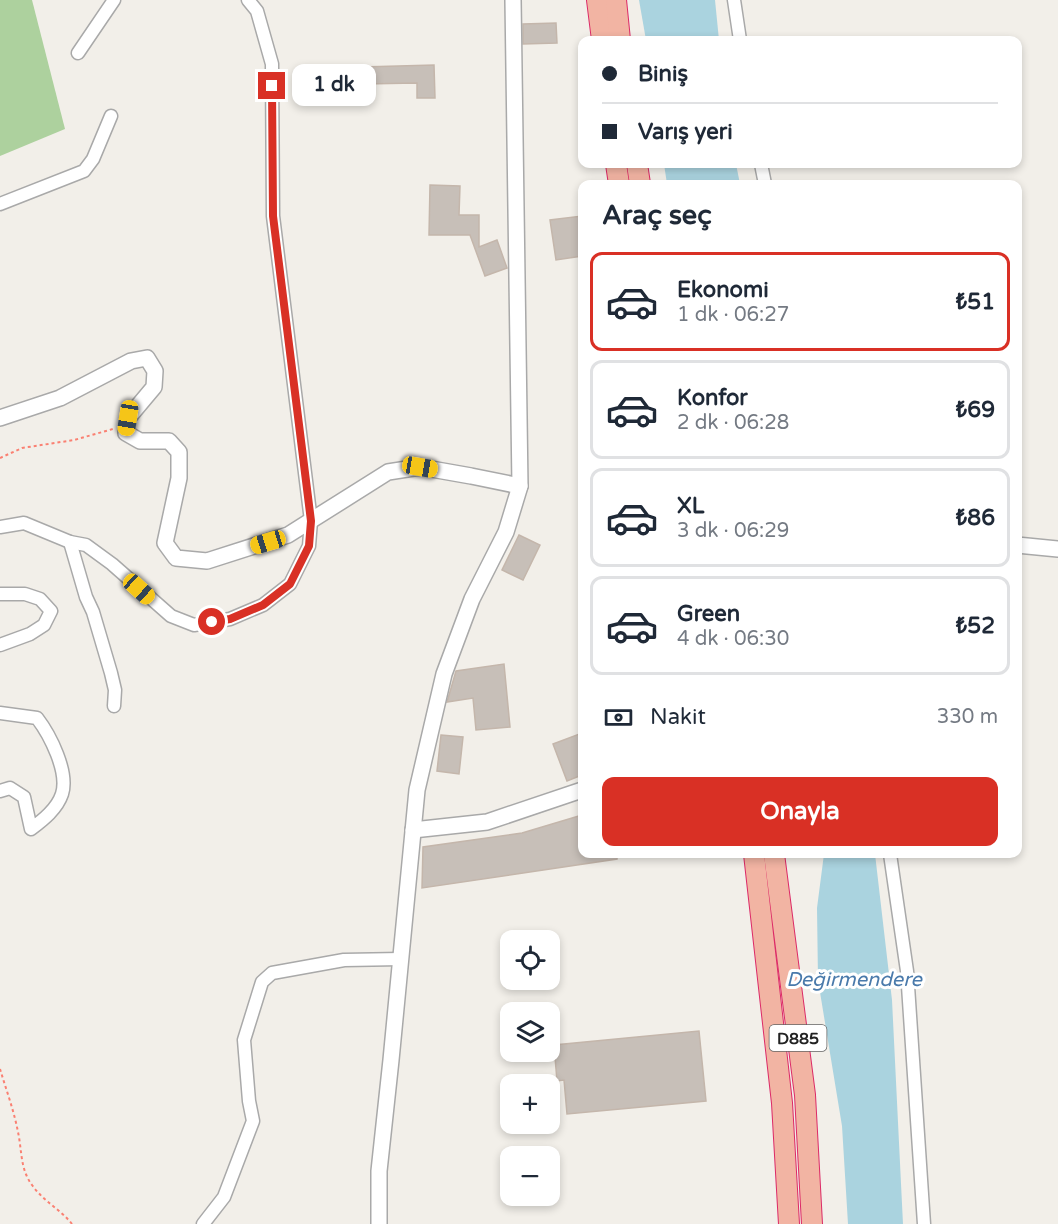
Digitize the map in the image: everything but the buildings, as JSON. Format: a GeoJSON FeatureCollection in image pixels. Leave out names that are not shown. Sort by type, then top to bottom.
{"type":"FeatureCollection","features":[{"type":"Feature","properties":{"kind":"highway"},"geometry":{"type":"LineString","coordinates":[[597,0],[602,36]]}},
{"type":"Feature","properties":{"kind":"highway"},"geometry":{"type":"LineString","coordinates":[[616,0],[620,36]]}},
{"type":"Feature","properties":{"kind":"highway","name":"D885"},"geometry":{"type":"LineString","coordinates":[[754,858],[782,1103],[789,1224]]}},
{"type":"Feature","properties":{"kind":"highway","name":"D885"},"geometry":{"type":"LineString","coordinates":[[775,858],[805,1095],[812,1224]]}},
{"type":"Feature","properties":{"kind":"street"},"geometry":{"type":"LineString","coordinates":[[78,53],[114,0]]}},
{"type":"Feature","properties":{"kind":"street"},"geometry":{"type":"LineString","coordinates":[[0,527],[24,523],[70,542],[86,544],[171,616],[194,625],[230,619],[263,605],[290,584],[309,546],[311,521],[273,216],[272,64],[257,11],[248,0]]}},
{"type":"Feature","properties":{"kind":"street"},"geometry":{"type":"LineString","coordinates":[[379,1224],[379,1171],[417,790],[444,674],[472,599],[506,532],[520,486],[513,0]]}},
{"type":"Feature","properties":{"kind":"street"},"geometry":{"type":"LineString","coordinates":[[734,0],[739,36]]}},
{"type":"Feature","properties":{"kind":"street"},"geometry":{"type":"LineString","coordinates":[[0,204],[84,171],[93,159],[111,116]]}},
{"type":"Feature","properties":{"kind":"street"},"geometry":{"type":"LineString","coordinates":[[0,418],[60,398],[131,361],[147,358],[156,370],[154,387],[128,418],[126,433],[140,441],[168,441],[179,452],[179,478],[165,543],[176,558],[207,561],[288,535],[388,472],[420,467],[520,486]]}},
{"type":"Feature","properties":{"kind":"street"},"geometry":{"type":"LineString","coordinates":[[70,542],[111,674],[114,706]]}},
{"type":"Feature","properties":{"kind":"street"},"geometry":{"type":"LineString","coordinates":[[1022,545],[1058,549]]}},
{"type":"Feature","properties":{"kind":"street"},"geometry":{"type":"LineString","coordinates":[[0,594],[25,594],[40,599],[51,611],[44,625],[30,634],[0,645]]}},
{"type":"Feature","properties":{"kind":"street"},"geometry":{"type":"LineString","coordinates":[[0,713],[37,718],[47,732],[63,776],[63,793],[44,819],[31,829],[24,797],[10,788],[0,791]]}},
{"type":"Feature","properties":{"kind":"street"},"geometry":{"type":"LineString","coordinates":[[413,830],[487,822],[578,791]]}},
{"type":"Feature","properties":{"kind":"street"},"geometry":{"type":"LineString","coordinates":[[891,858],[907,971],[924,1224]]}},
{"type":"Feature","properties":{"kind":"street"},"geometry":{"type":"LineString","coordinates":[[203,1224],[224,1197],[253,1121],[244,1040],[262,982],[272,973],[344,960],[401,959]]}},
{"type":"Feature","properties":{"kind":"path"},"geometry":{"type":"LineString","coordinates":[[0,458],[22,448],[74,440],[106,432],[128,418]]}},
{"type":"Feature","properties":{"kind":"path"},"geometry":{"type":"LineString","coordinates":[[0,1069],[18,1132],[23,1166],[30,1184],[41,1197],[72,1224]]}},
{"type":"Feature","properties":{"kind":"green space"},"geometry":{"type":"Polygon","coordinates":[[[0,0],[32,0],[65,129],[0,156],[0,0]]]}},
{"type":"Feature","properties":{"kind":"water"},"geometry":{"type":"Polygon","coordinates":[[[639,0],[715,0],[719,36],[645,36],[639,0]]]}},
{"type":"Feature","properties":{"kind":"water"},"geometry":{"type":"Polygon","coordinates":[[[665,168],[737,168],[739,180],[666,180],[665,168]]]}},
{"type":"Feature","properties":{"kind":"water","name":"Değirmendere"},"geometry":{"type":"Polygon","coordinates":[[[823,858],[875,858],[892,1000],[903,1224],[848,1224],[842,1126],[818,980],[817,908],[823,858]]]}},
{"type":"Feature","properties":{"kind":"route"},"geometry":{"type":"LineString","coordinates":[[212,622],[230,619],[263,605],[277,595],[290,584],[309,546],[311,521],[273,216],[272,86]]}}]}
